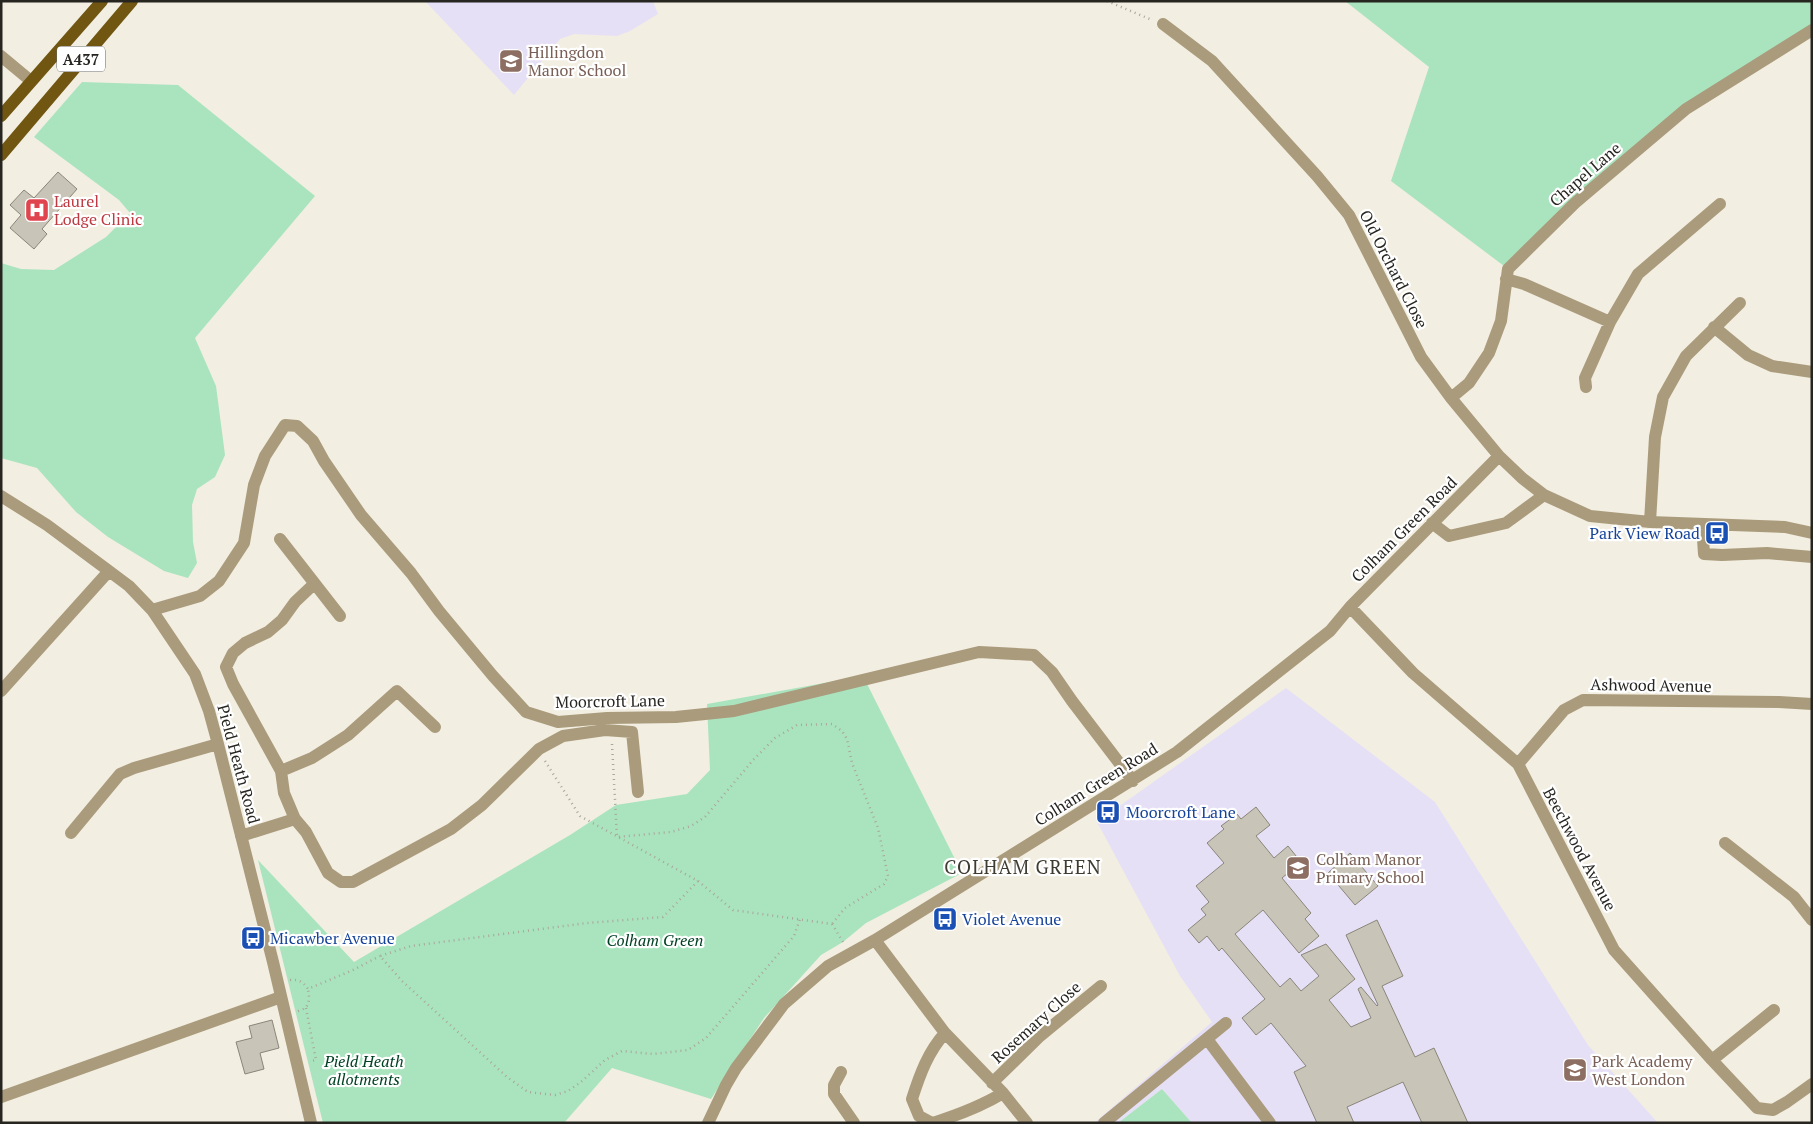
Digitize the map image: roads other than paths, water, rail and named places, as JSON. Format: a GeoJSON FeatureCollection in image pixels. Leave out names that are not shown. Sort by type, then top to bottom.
{"type":"FeatureCollection","features":[{"type":"Feature","properties":{"kind":"main road","name":"A437"},"geometry":{"type":"LineString","coordinates":[[1,116],[102,1]]}},
{"type":"Feature","properties":{"kind":"main road","name":"A437"},"geometry":{"type":"LineString","coordinates":[[1,155],[132,1]]}},
{"type":"Feature","properties":{"kind":"street","name":"Old Orchard Close"},"geometry":{"type":"LineString","coordinates":[[1163,24],[1212,61],[1318,176],[1349,215],[1421,357],[1451,398],[1499,456]]}},
{"type":"Feature","properties":{"kind":"street","name":"Chapel Lane"},"geometry":{"type":"LineString","coordinates":[[1451,398],[1470,383],[1489,353],[1500,321],[1508,269],[1575,203],[1686,109],[1812,30]]}},
{"type":"Feature","properties":{"kind":"street"},"geometry":{"type":"LineString","coordinates":[[1,56],[31,81]]}},
{"type":"Feature","properties":{"kind":"street"},"geometry":{"type":"LineString","coordinates":[[1586,387],[1585,378],[1610,322],[1638,274],[1720,204]]}},
{"type":"Feature","properties":{"kind":"street"},"geometry":{"type":"LineString","coordinates":[[1506,279],[1524,284],[1610,322]]}},
{"type":"Feature","properties":{"kind":"street"},"geometry":{"type":"LineString","coordinates":[[1650,522],[1655,437],[1663,397],[1686,356],[1740,303]]}},
{"type":"Feature","properties":{"kind":"street"},"geometry":{"type":"LineString","coordinates":[[1714,327],[1748,355],[1772,366],[1812,372]]}},
{"type":"Feature","properties":{"kind":"street","name":"Moorcroft Lane"},"geometry":{"type":"LineString","coordinates":[[152,610],[200,596],[219,581],[244,543],[254,485],[265,456],[285,425],[297,426],[312,441],[361,515],[411,573],[439,611],[493,676],[526,712],[558,722],[607,718],[676,717],[734,711],[979,652],[1034,655],[1052,672],[1133,781]]}},
{"type":"Feature","properties":{"kind":"street"},"geometry":{"type":"LineString","coordinates":[[1499,456],[1544,496],[1590,516],[1650,522],[1785,527],[1812,533]]}},
{"type":"Feature","properties":{"kind":"street","name":"Colham Green Road"},"geometry":{"type":"LineString","coordinates":[[708,1123],[736,1068],[784,1004],[828,966],[875,940],[1177,752],[1330,631],[1350,606],[1499,456]]}},
{"type":"Feature","properties":{"kind":"street","name":"Pield Heath Road"},"geometry":{"type":"LineString","coordinates":[[1,496],[47,524],[129,586],[152,610],[195,674],[209,711],[242,836],[311,1123]]}},
{"type":"Feature","properties":{"kind":"street"},"geometry":{"type":"LineString","coordinates":[[1432,523],[1449,536],[1506,523],[1544,496]]}},
{"type":"Feature","properties":{"kind":"street"},"geometry":{"type":"LineString","coordinates":[[1702,524],[1704,554],[1767,553],[1812,556]]}},
{"type":"Feature","properties":{"kind":"street"},"geometry":{"type":"LineString","coordinates":[[280,539],[340,616]]}},
{"type":"Feature","properties":{"kind":"street"},"geometry":{"type":"LineString","coordinates":[[1,691],[109,571]]}},
{"type":"Feature","properties":{"kind":"street"},"geometry":{"type":"LineString","coordinates":[[314,584],[295,602],[282,620],[268,632],[245,644],[233,653],[226,667],[233,684],[280,771],[284,793],[295,818],[306,832],[328,873],[341,882],[353,882],[451,829],[482,805],[539,749],[563,736],[605,730],[632,732],[638,792]]}},
{"type":"Feature","properties":{"kind":"street","name":"Beechwood Avenue"},"geometry":{"type":"LineString","coordinates":[[1350,606],[1413,673],[1518,764],[1614,950],[1712,1060],[1758,1108],[1773,1110],[1812,1084]]}},
{"type":"Feature","properties":{"kind":"street"},"geometry":{"type":"LineString","coordinates":[[280,771],[312,758],[348,735],[397,690],[435,727]]}},
{"type":"Feature","properties":{"kind":"street","name":"Ashwood Avenue"},"geometry":{"type":"LineString","coordinates":[[1518,764],[1564,710],[1583,700],[1812,704]]}},
{"type":"Feature","properties":{"kind":"street"},"geometry":{"type":"LineString","coordinates":[[71,833],[120,774],[134,768],[218,744]]}},
{"type":"Feature","properties":{"kind":"street"},"geometry":{"type":"LineString","coordinates":[[242,836],[295,818]]}},
{"type":"Feature","properties":{"kind":"street"},"geometry":{"type":"LineString","coordinates":[[1725,843],[1794,896],[1812,920]]}},
{"type":"Feature","properties":{"kind":"street"},"geometry":{"type":"LineString","coordinates":[[875,940],[945,1033],[992,1084],[1003,1093],[1027,1123]]}},
{"type":"Feature","properties":{"kind":"street","name":"Rosemary Close"},"geometry":{"type":"LineString","coordinates":[[992,1084],[1040,1036],[1101,986]]}},
{"type":"Feature","properties":{"kind":"street"},"geometry":{"type":"LineString","coordinates":[[1,1097],[281,997]]}},
{"type":"Feature","properties":{"kind":"street"},"geometry":{"type":"LineString","coordinates":[[1712,1060],[1774,1010]]}},
{"type":"Feature","properties":{"kind":"street"},"geometry":{"type":"LineString","coordinates":[[1104,1123],[1226,1023]]}},
{"type":"Feature","properties":{"kind":"street"},"geometry":{"type":"LineString","coordinates":[[945,1033],[935,1045],[922,1069],[912,1099],[919,1116],[933,1123],[961,1115],[1003,1093]]}},
{"type":"Feature","properties":{"kind":"street"},"geometry":{"type":"LineString","coordinates":[[1207,1039],[1270,1123]]}},
{"type":"Feature","properties":{"kind":"street"},"geometry":{"type":"LineString","coordinates":[[842,1072],[834,1085],[834,1094],[854,1123]]}},
{"type":"Feature","properties":{"kind":"place","name":"Hillingdon Manor School"},"geometry":{"type":"Point","coordinates":[511,61]}},
{"type":"Feature","properties":{"kind":"place","name":"Laurel Lodge Clinic"},"geometry":{"type":"Point","coordinates":[37,210]}},
{"type":"Feature","properties":{"kind":"place","name":"Park View Road"},"geometry":{"type":"Point","coordinates":[1717,533]}},
{"type":"Feature","properties":{"kind":"place","name":"Moorcroft Lane"},"geometry":{"type":"Point","coordinates":[1108,812]}},
{"type":"Feature","properties":{"kind":"place","name":"Colham Manor Primary School"},"geometry":{"type":"Point","coordinates":[1298,868]}},
{"type":"Feature","properties":{"kind":"place","name":"Violet Avenue"},"geometry":{"type":"Point","coordinates":[945,919]}},
{"type":"Feature","properties":{"kind":"place","name":"Micawber Avenue"},"geometry":{"type":"Point","coordinates":[253,938]}},
{"type":"Feature","properties":{"kind":"place","name":"Park Academy West London"},"geometry":{"type":"Point","coordinates":[1575,1070]}},
{"type":"Feature","properties":{"kind":"district","name":"COLHAM GREEN"},"geometry":{"type":"Point","coordinates":[1023,866]}},
{"type":"Feature","properties":{"kind":"park label","name":"Colham Green"},"geometry":{"type":"Point","coordinates":[655,940]}},
{"type":"Feature","properties":{"kind":"park label","name":"Pield Heath allotments"},"geometry":{"type":"Point","coordinates":[364,1070]}}]}
